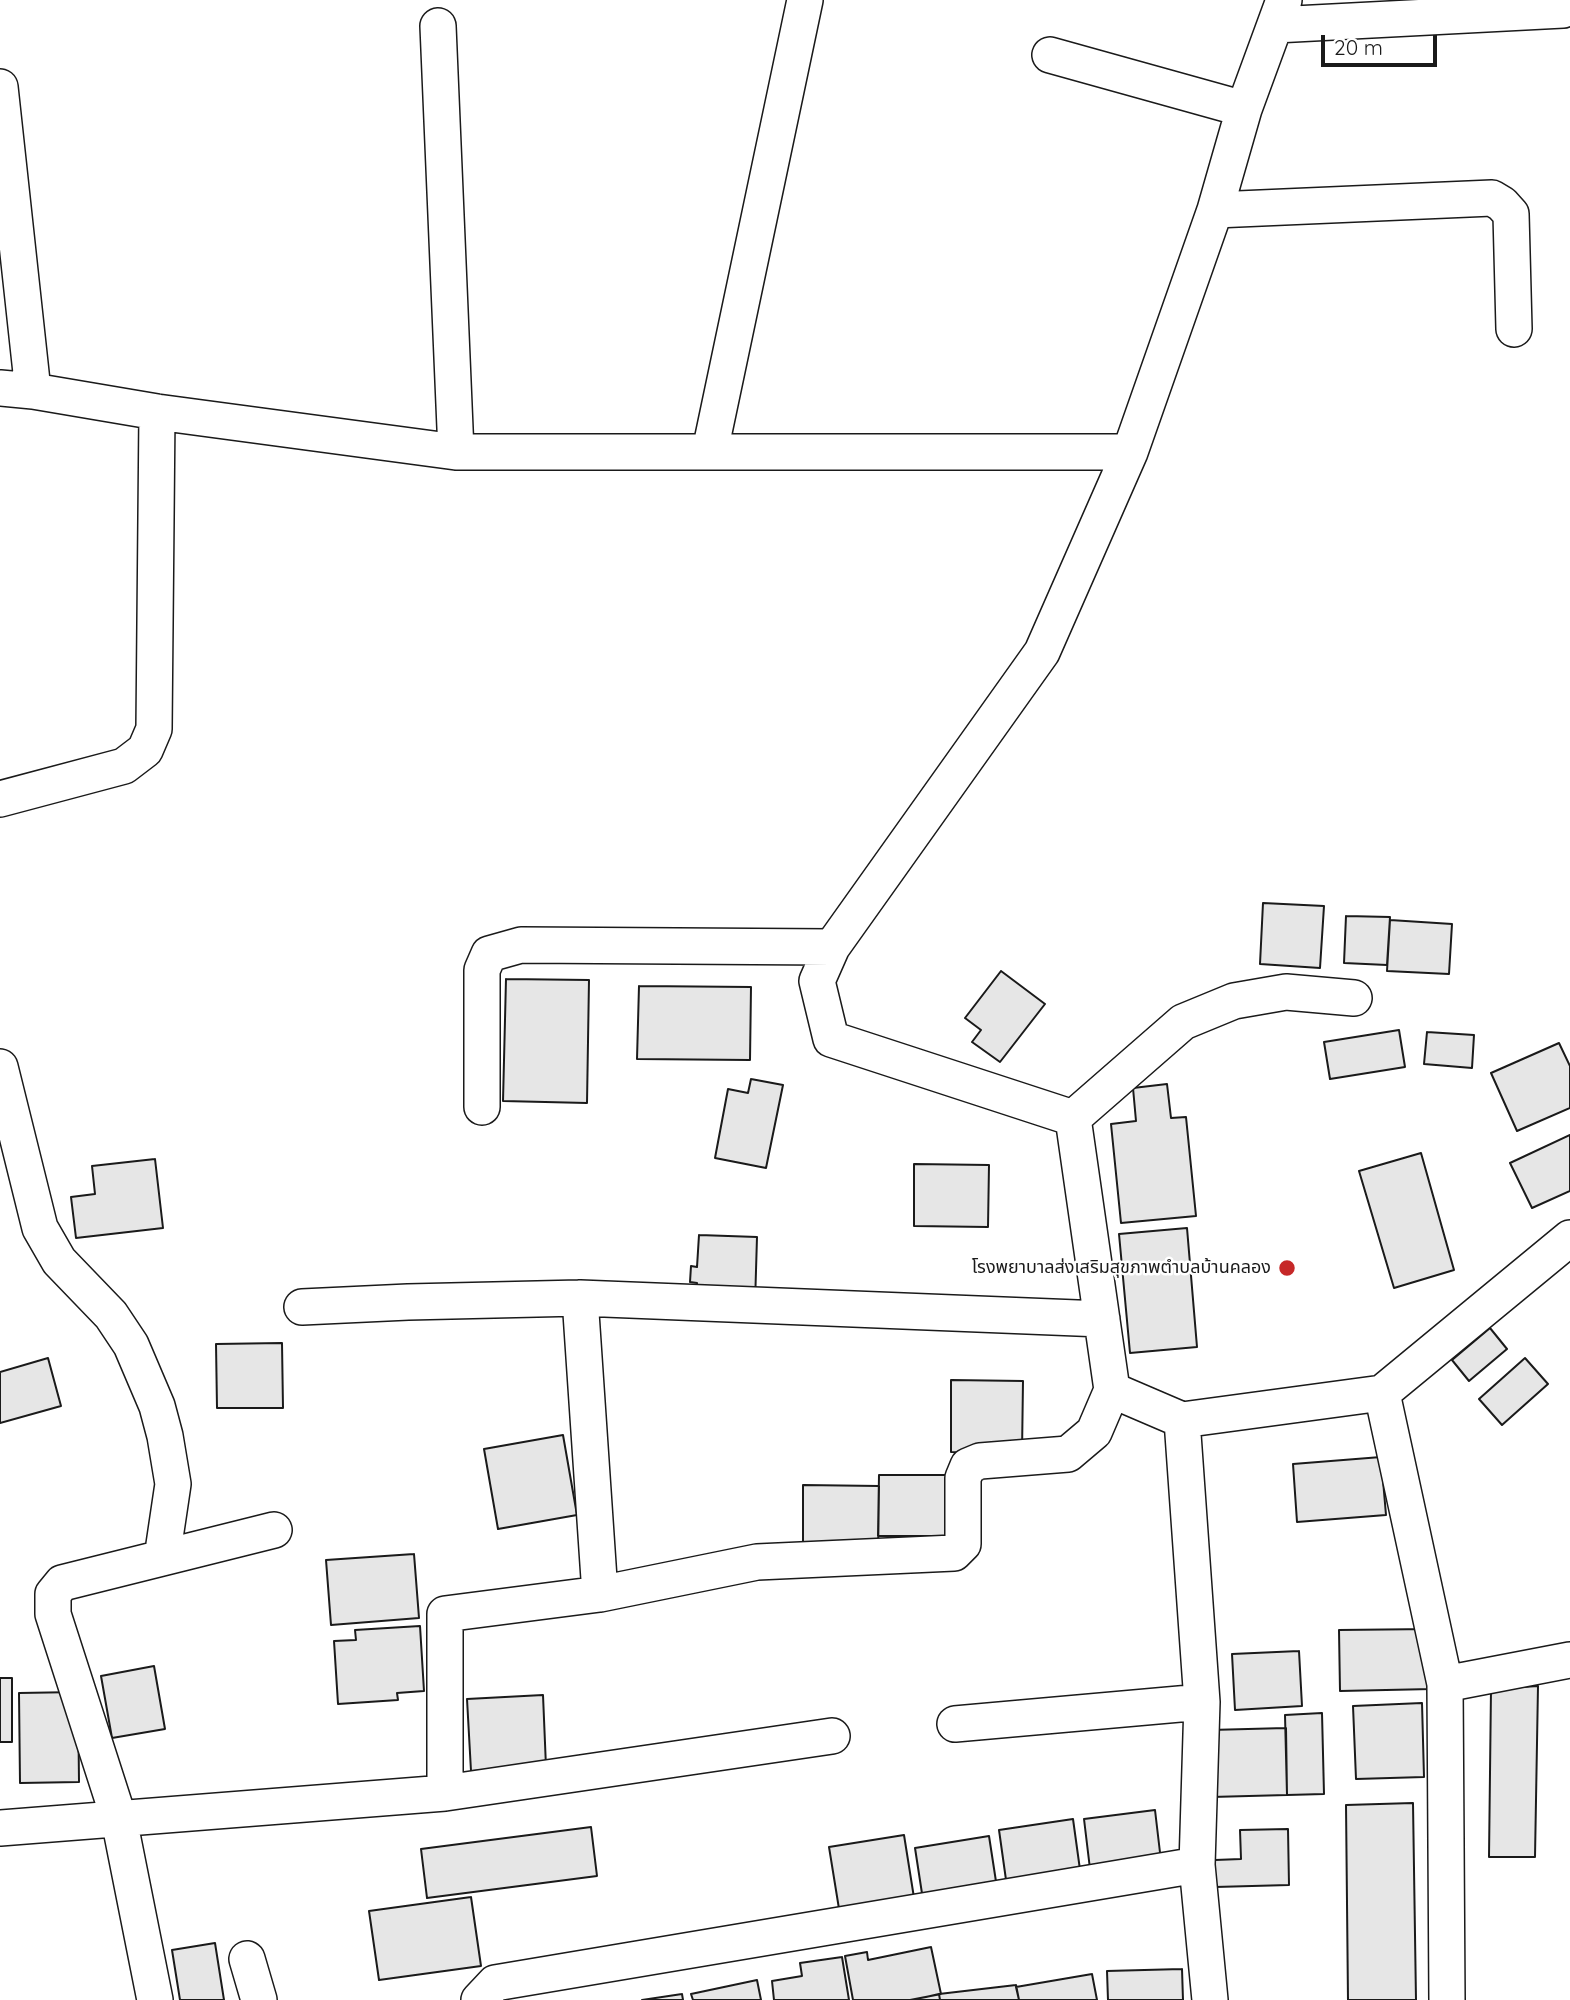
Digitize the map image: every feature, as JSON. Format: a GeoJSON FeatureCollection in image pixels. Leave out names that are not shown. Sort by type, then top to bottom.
{"type":"FeatureCollection","features":[{"type":"Feature","properties":{"kind":"street"},"geometry":{"type":"LineString","coordinates":[[710,451],[805,0]]}},
{"type":"Feature","properties":{"kind":"street"},"geometry":{"type":"LineString","coordinates":[[1073,1118],[831,1039],[817,981],[832,947],[1042,652],[1130,452],[1215,210],[1244,109],[1279,13],[1563,10]]}},
{"type":"Feature","properties":{"kind":"street"},"geometry":{"type":"LineString","coordinates":[[438,26],[456,452]]}},
{"type":"Feature","properties":{"kind":"street"},"geometry":{"type":"LineString","coordinates":[[1050,55],[1244,109]]}},
{"type":"Feature","properties":{"kind":"street"},"geometry":{"type":"LineString","coordinates":[[0,87],[16,389],[157,412],[456,452],[1130,452]]}},
{"type":"Feature","properties":{"kind":"street"},"geometry":{"type":"LineString","coordinates":[[1215,210],[1492,198],[1511,214],[1514,329]]}},
{"type":"Feature","properties":{"kind":"street"},"geometry":{"type":"LineString","coordinates":[[0,799],[124,766],[145,750],[154,729],[157,412]]}},
{"type":"Feature","properties":{"kind":"street"},"geometry":{"type":"LineString","coordinates":[[482,1108],[482,970],[489,954],[522,945],[832,947]]}},
{"type":"Feature","properties":{"kind":"street"},"geometry":{"type":"LineString","coordinates":[[1073,1118],[1183,1022],[1234,1001],[1286,992],[1354,998]]}},
{"type":"Feature","properties":{"kind":"street"},"geometry":{"type":"LineString","coordinates":[[0,1066],[40,1228],[59,1261],[111,1315],[131,1345],[157,1406],[173,1484],[162,1558]]}},
{"type":"Feature","properties":{"kind":"street"},"geometry":{"type":"LineString","coordinates":[[445,1793],[445,1614],[600,1594],[757,1562],[954,1553],[963,1544],[963,1478],[968,1466],[980,1461],[1068,1454],[1094,1432],[1112,1390],[1073,1118]]}},
{"type":"Feature","properties":{"kind":"street"},"geometry":{"type":"LineString","coordinates":[[1112,1390],[1182,1420],[1382,1393],[1570,1238]]}},
{"type":"Feature","properties":{"kind":"street"},"geometry":{"type":"LineString","coordinates":[[302,1307],[580,1298],[1102,1319]]}},
{"type":"Feature","properties":{"kind":"street"},"geometry":{"type":"LineString","coordinates":[[580,1298],[600,1594]]}},
{"type":"Feature","properties":{"kind":"street"},"geometry":{"type":"LineString","coordinates":[[1382,1393],[1445,1684],[1447,2000]]}},
{"type":"Feature","properties":{"kind":"street"},"geometry":{"type":"LineString","coordinates":[[1182,1420],[1202,1702],[1196,1865],[1210,2000]]}},
{"type":"Feature","properties":{"kind":"street"},"geometry":{"type":"LineString","coordinates":[[155,2000],[119,1819],[53,1614],[53,1594],[62,1583],[274,1530]]}},
{"type":"Feature","properties":{"kind":"street"},"geometry":{"type":"LineString","coordinates":[[1445,1684],[1570,1660]]}},
{"type":"Feature","properties":{"kind":"street"},"geometry":{"type":"LineString","coordinates":[[955,1724],[1202,1702]]}},
{"type":"Feature","properties":{"kind":"street"},"geometry":{"type":"LineString","coordinates":[[0,1828],[445,1793],[832,1737]]}},
{"type":"Feature","properties":{"kind":"street"},"geometry":{"type":"LineString","coordinates":[[479,2000],[495,1983],[1196,1865]]}},
{"type":"Feature","properties":{"kind":"street"},"geometry":{"type":"LineString","coordinates":[[247,1959],[259,2000]]}},
{"type":"Feature","properties":{"kind":"building"},"geometry":{"type":"Polygon","coordinates":[[[1263,903],[1324,906],[1320,968],[1260,964],[1263,903]]]}},
{"type":"Feature","properties":{"kind":"building"},"geometry":{"type":"Polygon","coordinates":[[[1346,916],[1390,917],[1387,965],[1344,963],[1346,916]]]}},
{"type":"Feature","properties":{"kind":"building"},"geometry":{"type":"Polygon","coordinates":[[[1390,920],[1452,924],[1449,974],[1387,971],[1390,920]]]}},
{"type":"Feature","properties":{"kind":"building"},"geometry":{"type":"Polygon","coordinates":[[[1001,971],[1045,1004],[1000,1062],[972,1042],[981,1030],[965,1018],[1001,971]]]}},
{"type":"Feature","properties":{"kind":"building"},"geometry":{"type":"Polygon","coordinates":[[[506,979],[589,980],[587,1103],[503,1101],[506,979]]]}},
{"type":"Feature","properties":{"kind":"building"},"geometry":{"type":"Polygon","coordinates":[[[639,986],[751,987],[750,1060],[637,1059],[639,986]]]}},
{"type":"Feature","properties":{"kind":"building"},"geometry":{"type":"Polygon","coordinates":[[[1399,1030],[1405,1067],[1330,1079],[1324,1042],[1399,1030]]]}},
{"type":"Feature","properties":{"kind":"building"},"geometry":{"type":"Polygon","coordinates":[[[1427,1032],[1474,1035],[1472,1068],[1424,1064],[1427,1032]]]}},
{"type":"Feature","properties":{"kind":"building"},"geometry":{"type":"Polygon","coordinates":[[[1559,1043],[1570,1066],[1570,1108],[1517,1131],[1491,1073],[1559,1043]]]}},
{"type":"Feature","properties":{"kind":"building"},"geometry":{"type":"Polygon","coordinates":[[[751,1079],[783,1085],[766,1168],[715,1158],[728,1089],[748,1093],[751,1079]]]}},
{"type":"Feature","properties":{"kind":"building"},"geometry":{"type":"Polygon","coordinates":[[[1167,1084],[1171,1118],[1186,1117],[1196,1216],[1121,1223],[1111,1124],[1136,1121],[1133,1088],[1167,1084]]]}},
{"type":"Feature","properties":{"kind":"building"},"geometry":{"type":"Polygon","coordinates":[[[1570,1135],[1570,1191],[1532,1208],[1510,1163],[1570,1135]]]}},
{"type":"Feature","properties":{"kind":"building"},"geometry":{"type":"Polygon","coordinates":[[[1421,1153],[1454,1270],[1394,1288],[1359,1171],[1421,1153]]]}},
{"type":"Feature","properties":{"kind":"building"},"geometry":{"type":"Polygon","coordinates":[[[155,1159],[163,1228],[76,1238],[71,1197],[95,1194],[92,1166],[155,1159]]]}},
{"type":"Feature","properties":{"kind":"building"},"geometry":{"type":"Polygon","coordinates":[[[914,1164],[989,1165],[988,1227],[914,1226],[914,1164]]]}},
{"type":"Feature","properties":{"kind":"building"},"geometry":{"type":"Polygon","coordinates":[[[1187,1228],[1197,1347],[1130,1353],[1119,1234],[1187,1228]]]}},
{"type":"Feature","properties":{"kind":"building"},"geometry":{"type":"Polygon","coordinates":[[[699,1235],[757,1237],[755,1304],[696,1302],[697,1283],[690,1282],[691,1266],[697,1267],[699,1235]]]}},
{"type":"Feature","properties":{"kind":"building"},"geometry":{"type":"Polygon","coordinates":[[[1490,1328],[1507,1349],[1469,1381],[1452,1360],[1490,1328]]]}},
{"type":"Feature","properties":{"kind":"building"},"geometry":{"type":"Polygon","coordinates":[[[282,1343],[283,1408],[217,1408],[216,1344],[282,1343]]]}},
{"type":"Feature","properties":{"kind":"building"},"geometry":{"type":"Polygon","coordinates":[[[48,1358],[61,1406],[0,1423],[0,1372],[48,1358]]]}},
{"type":"Feature","properties":{"kind":"building"},"geometry":{"type":"Polygon","coordinates":[[[1525,1358],[1548,1384],[1502,1425],[1479,1399],[1525,1358]]]}},
{"type":"Feature","properties":{"kind":"building"},"geometry":{"type":"Polygon","coordinates":[[[951,1380],[1023,1381],[1022,1453],[951,1452],[951,1380]]]}},
{"type":"Feature","properties":{"kind":"building"},"geometry":{"type":"Polygon","coordinates":[[[563,1435],[577,1515],[498,1529],[484,1449],[563,1435]]]}},
{"type":"Feature","properties":{"kind":"building"},"geometry":{"type":"Polygon","coordinates":[[[1381,1457],[1386,1515],[1297,1522],[1293,1464],[1381,1457]]]}},
{"type":"Feature","properties":{"kind":"building"},"geometry":{"type":"Polygon","coordinates":[[[879,1475],[956,1475],[955,1536],[878,1536],[879,1475]]]}},
{"type":"Feature","properties":{"kind":"building"},"geometry":{"type":"Polygon","coordinates":[[[803,1485],[879,1486],[878,1556],[803,1555],[803,1485]]]}},
{"type":"Feature","properties":{"kind":"building"},"geometry":{"type":"Polygon","coordinates":[[[414,1554],[419,1618],[331,1625],[326,1560],[414,1554]]]}},
{"type":"Feature","properties":{"kind":"building"},"geometry":{"type":"Polygon","coordinates":[[[420,1626],[424,1691],[397,1693],[398,1700],[338,1704],[334,1641],[356,1640],[355,1630],[420,1626]]]}},
{"type":"Feature","properties":{"kind":"building"},"geometry":{"type":"Polygon","coordinates":[[[1431,1629],[1432,1689],[1340,1691],[1339,1630],[1431,1629]]]}},
{"type":"Feature","properties":{"kind":"building"},"geometry":{"type":"Polygon","coordinates":[[[1299,1651],[1302,1706],[1235,1710],[1232,1654],[1299,1651]]]}},
{"type":"Feature","properties":{"kind":"building"},"geometry":{"type":"Polygon","coordinates":[[[154,1666],[165,1729],[112,1738],[101,1676],[154,1666]]]}},
{"type":"Feature","properties":{"kind":"building"},"geometry":{"type":"Polygon","coordinates":[[[0,1678],[12,1678],[12,1742],[0,1742],[0,1678]]]}},
{"type":"Feature","properties":{"kind":"building"},"geometry":{"type":"Polygon","coordinates":[[[1538,1686],[1535,1857],[1489,1857],[1491,1689],[1538,1686]]]}},
{"type":"Feature","properties":{"kind":"building"},"geometry":{"type":"Polygon","coordinates":[[[78,1692],[79,1782],[20,1783],[19,1693],[78,1692]]]}},
{"type":"Feature","properties":{"kind":"building"},"geometry":{"type":"Polygon","coordinates":[[[543,1695],[546,1767],[471,1771],[467,1699],[543,1695]]]}},
{"type":"Feature","properties":{"kind":"building"},"geometry":{"type":"Polygon","coordinates":[[[1422,1703],[1424,1777],[1356,1779],[1353,1706],[1422,1703]]]}},
{"type":"Feature","properties":{"kind":"building"},"geometry":{"type":"Polygon","coordinates":[[[1322,1713],[1324,1794],[1287,1795],[1285,1715],[1322,1713]]]}},
{"type":"Feature","properties":{"kind":"building"},"geometry":{"type":"Polygon","coordinates":[[[1286,1728],[1287,1795],[1211,1797],[1210,1730],[1286,1728]]]}},
{"type":"Feature","properties":{"kind":"building"},"geometry":{"type":"Polygon","coordinates":[[[1413,1803],[1416,2000],[1348,2000],[1346,1805],[1413,1803]]]}},
{"type":"Feature","properties":{"kind":"building"},"geometry":{"type":"Polygon","coordinates":[[[1155,1810],[1161,1861],[1090,1869],[1084,1819],[1155,1810]]]}},
{"type":"Feature","properties":{"kind":"building"},"geometry":{"type":"Polygon","coordinates":[[[1073,1819],[1081,1877],[1007,1887],[999,1830],[1073,1819]]]}},
{"type":"Feature","properties":{"kind":"building"},"geometry":{"type":"Polygon","coordinates":[[[591,1827],[597,1876],[427,1898],[421,1849],[591,1827]]]}},
{"type":"Feature","properties":{"kind":"building"},"geometry":{"type":"Polygon","coordinates":[[[1288,1829],[1289,1885],[1215,1887],[1215,1860],[1241,1859],[1240,1830],[1288,1829]]]}},
{"type":"Feature","properties":{"kind":"building"},"geometry":{"type":"Polygon","coordinates":[[[904,1835],[915,1904],[840,1915],[829,1847],[904,1835]]]}},
{"type":"Feature","properties":{"kind":"building"},"geometry":{"type":"Polygon","coordinates":[[[989,1836],[997,1888],[923,1900],[915,1848],[989,1836]]]}},
{"type":"Feature","properties":{"kind":"building"},"geometry":{"type":"Polygon","coordinates":[[[471,1897],[481,1966],[379,1980],[369,1911],[471,1897]]]}},
{"type":"Feature","properties":{"kind":"building"},"geometry":{"type":"Polygon","coordinates":[[[215,1943],[224,2000],[180,2000],[172,1950],[215,1943]]]}},
{"type":"Feature","properties":{"kind":"building"},"geometry":{"type":"Polygon","coordinates":[[[931,1947],[941,1994],[910,2000],[853,2000],[845,1956],[867,1952],[868,1960],[931,1947]]]}},
{"type":"Feature","properties":{"kind":"building"},"geometry":{"type":"Polygon","coordinates":[[[842,1957],[849,2000],[774,2000],[772,1981],[802,1976],[800,1963],[842,1957]]]}},
{"type":"Feature","properties":{"kind":"building"},"geometry":{"type":"Polygon","coordinates":[[[1182,1969],[1183,2000],[1108,2000],[1107,1971],[1182,1969]]]}},
{"type":"Feature","properties":{"kind":"building"},"geometry":{"type":"Polygon","coordinates":[[[1092,1974],[1097,2000],[1019,2000],[1016,1987],[1092,1974]]]}},
{"type":"Feature","properties":{"kind":"building"},"geometry":{"type":"Polygon","coordinates":[[[757,1980],[761,2000],[693,2000],[691,1994],[757,1980]]]}},
{"type":"Feature","properties":{"kind":"building"},"geometry":{"type":"Polygon","coordinates":[[[1016,1985],[1019,2000],[940,2000],[939,1994],[1016,1985]]]}},
{"type":"Feature","properties":{"kind":"building"},"geometry":{"type":"Polygon","coordinates":[[[682,1994],[683,2000],[642,2000],[682,1994]]]}},
{"type":"Feature","properties":{"kind":"building"},"geometry":{"type":"Polygon","coordinates":[[[939,1994],[940,2000],[910,2000],[926,1997],[939,1994]]]}},
{"type":"Feature","properties":{"kind":"place","name":"โรงพยาบาลส่งเสริมสุขภาพตำบลบ้านคลอง"},"geometry":{"type":"Point","coordinates":[1287,1268]}}]}
